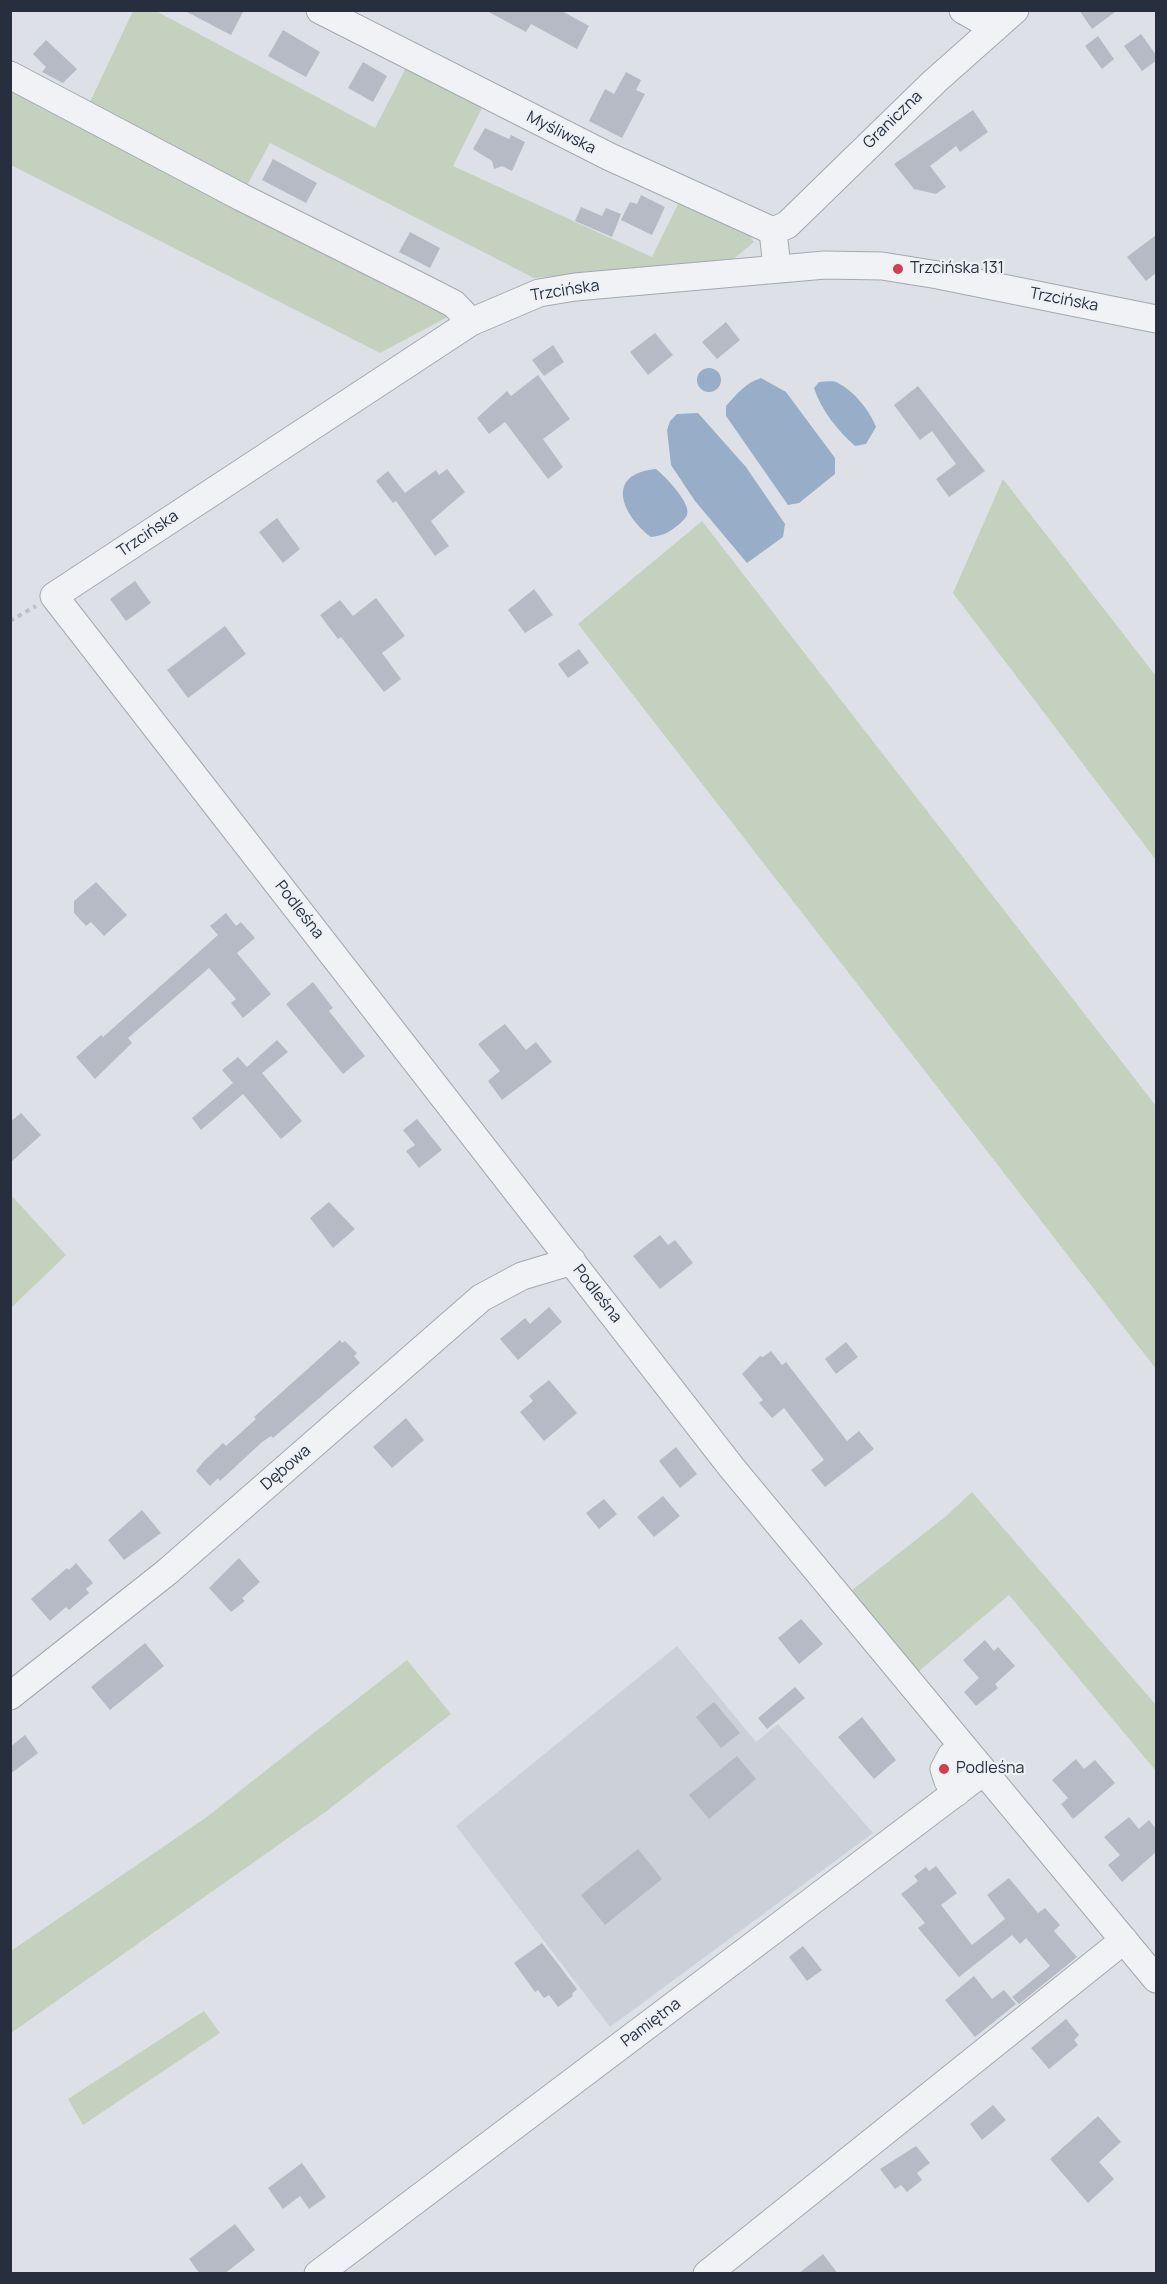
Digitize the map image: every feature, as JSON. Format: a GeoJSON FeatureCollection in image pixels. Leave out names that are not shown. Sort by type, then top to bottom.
{"type":"FeatureCollection","features":[{"type":"Feature","properties":{"kind":"street","name":"Myśliwska"},"geometry":{"type":"LineString","coordinates":[[320,10],[610,157],[773,231]]}},
{"type":"Feature","properties":{"kind":"street"},"geometry":{"type":"LineString","coordinates":[[963,10],[995,28]]}},
{"type":"Feature","properties":{"kind":"street","name":"Graniczna"},"geometry":{"type":"LineString","coordinates":[[773,231],[787,225],[865,146],[1015,10]]}},
{"type":"Feature","properties":{"kind":"street"},"geometry":{"type":"LineString","coordinates":[[10,75],[241,197],[425,288],[454,304],[471,322]]}},
{"type":"Feature","properties":{"kind":"street"},"geometry":{"type":"LineString","coordinates":[[773,231],[777,268]]}},
{"type":"Feature","properties":{"kind":"street","name":"Trzcińska"},"geometry":{"type":"LineString","coordinates":[[54,596],[471,322],[539,293],[777,268],[882,266],[1156,319]]}},
{"type":"Feature","properties":{"kind":"street","name":"Podleśna"},"geometry":{"type":"LineString","coordinates":[[54,596],[732,1468],[1156,1978]]}},
{"type":"Feature","properties":{"kind":"street","name":"Dębowa"},"geometry":{"type":"LineString","coordinates":[[10,1696],[167,1572],[481,1298],[522,1276],[572,1261]]}},
{"type":"Feature","properties":{"kind":"street"},"geometry":{"type":"LineString","coordinates":[[956,1792],[948,1782],[944,1768],[951,1756],[962,1747]]}},
{"type":"Feature","properties":{"kind":"street","name":"Pamiętna"},"geometry":{"type":"LineString","coordinates":[[318,2274],[983,1772]]}},
{"type":"Feature","properties":{"kind":"street"},"geometry":{"type":"LineString","coordinates":[[706,2274],[1124,1940]]}},
{"type":"Feature","properties":{"kind":"shaded area"},"geometry":{"type":"Polygon","coordinates":[[[677,1646],[756,1742],[778,1724],[873,1833],[610,2027],[456,1826],[677,1646]]]}},
{"type":"Feature","properties":{"kind":"green space"},"geometry":{"type":"Polygon","coordinates":[[[133,11],[156,11],[375,128],[410,60],[483,106],[453,166],[652,257],[681,198],[742,224],[754,242],[730,262],[534,278],[270,143],[245,189],[470,305],[380,353],[11,165],[10,83],[81,121],[133,11]]]}},
{"type":"Feature","properties":{"kind":"green space"},"geometry":{"type":"Polygon","coordinates":[[[1003,479],[1156,676],[1156,860],[953,593],[1003,479]]]}},
{"type":"Feature","properties":{"kind":"green space"},"geometry":{"type":"Polygon","coordinates":[[[702,521],[1156,1106],[1156,1369],[578,624],[702,521]]]}},
{"type":"Feature","properties":{"kind":"green space"},"geometry":{"type":"Polygon","coordinates":[[[11,1195],[66,1255],[11,1308],[11,1195]]]}},
{"type":"Feature","properties":{"kind":"green space"},"geometry":{"type":"Polygon","coordinates":[[[972,1492],[1156,1705],[1156,1771],[1009,1595],[918,1672],[851,1591],[945,1517],[972,1492]]]}},
{"type":"Feature","properties":{"kind":"green space"},"geometry":{"type":"Polygon","coordinates":[[[407,1660],[451,1714],[328,1810],[11,2033],[11,1951],[204,1819],[407,1660]]]}},
{"type":"Feature","properties":{"kind":"green space"},"geometry":{"type":"Polygon","coordinates":[[[204,2011],[220,2033],[83,2125],[68,2099],[204,2011]]]}},
{"type":"Feature","properties":{"kind":"water"},"geometry":{"type":"Polygon","coordinates":[[[709,368],[717,372],[721,380],[717,388],[709,392],[701,388],[697,380],[701,372],[709,368]]]}},
{"type":"Feature","properties":{"kind":"water"},"geometry":{"type":"Polygon","coordinates":[[[761,378],[786,392],[835,458],[835,474],[799,503],[788,505],[726,416],[726,406],[734,397],[746,386],[761,378]]]}},
{"type":"Feature","properties":{"kind":"water"},"geometry":{"type":"Polygon","coordinates":[[[819,382],[838,383],[850,391],[866,408],[876,427],[866,444],[855,446],[831,420],[814,388],[819,382]]]}},
{"type":"Feature","properties":{"kind":"water"},"geometry":{"type":"Polygon","coordinates":[[[698,413],[746,467],[785,524],[783,537],[747,563],[695,501],[671,465],[667,430],[670,421],[677,414],[698,413]]]}},
{"type":"Feature","properties":{"kind":"water"},"geometry":{"type":"Polygon","coordinates":[[[656,469],[682,497],[686,504],[687,515],[673,529],[651,537],[632,518],[623,497],[624,487],[629,479],[640,472],[656,469]]]}},
{"type":"Feature","properties":{"kind":"building"},"geometry":{"type":"Polygon","coordinates":[[[183,10],[244,10],[231,35],[183,10]]]}},
{"type":"Feature","properties":{"kind":"building"},"geometry":{"type":"Polygon","coordinates":[[[485,10],[560,10],[589,26],[577,49],[531,24],[526,32],[485,10]]]}},
{"type":"Feature","properties":{"kind":"building"},"geometry":{"type":"Polygon","coordinates":[[[1079,10],[1118,10],[1092,29],[1079,10]]]}},
{"type":"Feature","properties":{"kind":"building"},"geometry":{"type":"Polygon","coordinates":[[[283,30],[320,52],[306,77],[268,56],[283,30]]]}},
{"type":"Feature","properties":{"kind":"building"},"geometry":{"type":"Polygon","coordinates":[[[1141,34],[1156,55],[1156,61],[1142,71],[1124,46],[1141,34]]]}},
{"type":"Feature","properties":{"kind":"building"},"geometry":{"type":"Polygon","coordinates":[[[1098,36],[1114,59],[1102,69],[1085,46],[1098,36]]]}},
{"type":"Feature","properties":{"kind":"building"},"geometry":{"type":"Polygon","coordinates":[[[46,40],[77,69],[63,83],[42,72],[46,67],[33,54],[46,40]]]}},
{"type":"Feature","properties":{"kind":"building"},"geometry":{"type":"Polygon","coordinates":[[[363,62],[387,76],[373,102],[348,88],[363,62]]]}},
{"type":"Feature","properties":{"kind":"building"},"geometry":{"type":"Polygon","coordinates":[[[626,72],[641,80],[636,90],[645,94],[622,138],[589,121],[605,89],[614,94],[626,72]]]}},
{"type":"Feature","properties":{"kind":"building"},"geometry":{"type":"Polygon","coordinates":[[[973,110],[988,132],[960,152],[956,146],[930,166],[946,187],[936,194],[914,189],[894,164],[973,110]]]}},
{"type":"Feature","properties":{"kind":"building"},"geometry":{"type":"Polygon","coordinates":[[[485,128],[509,139],[511,135],[525,142],[512,171],[502,166],[494,169],[492,161],[473,149],[485,128]]]}},
{"type":"Feature","properties":{"kind":"building"},"geometry":{"type":"Polygon","coordinates":[[[273,159],[317,183],[306,203],[262,180],[273,159]]]}},
{"type":"Feature","properties":{"kind":"building"},"geometry":{"type":"Polygon","coordinates":[[[641,195],[665,207],[652,235],[621,220],[630,202],[637,204],[641,195]]]}},
{"type":"Feature","properties":{"kind":"building"},"geometry":{"type":"Polygon","coordinates":[[[581,207],[602,216],[606,208],[621,214],[612,237],[575,221],[581,207]]]}},
{"type":"Feature","properties":{"kind":"building"},"geometry":{"type":"Polygon","coordinates":[[[410,232],[440,248],[430,268],[399,252],[410,232]]]}},
{"type":"Feature","properties":{"kind":"building"},"geometry":{"type":"Polygon","coordinates":[[[1156,235],[1156,273],[1146,281],[1127,257],[1156,235]]]}},
{"type":"Feature","properties":{"kind":"building"},"geometry":{"type":"Polygon","coordinates":[[[726,322],[740,340],[717,359],[702,342],[726,322]]]}},
{"type":"Feature","properties":{"kind":"building"},"geometry":{"type":"Polygon","coordinates":[[[655,333],[673,355],[648,375],[630,352],[655,333]]]}},
{"type":"Feature","properties":{"kind":"building"},"geometry":{"type":"Polygon","coordinates":[[[553,345],[564,362],[544,376],[532,360],[553,345]]]}},
{"type":"Feature","properties":{"kind":"building"},"geometry":{"type":"Polygon","coordinates":[[[538,375],[570,419],[543,439],[563,467],[548,479],[505,422],[489,434],[477,418],[507,391],[511,396],[538,375]]]}},
{"type":"Feature","properties":{"kind":"building"},"geometry":{"type":"Polygon","coordinates":[[[918,386],[985,471],[949,497],[936,479],[956,464],[932,431],[920,440],[894,405],[918,386]]]}},
{"type":"Feature","properties":{"kind":"building"},"geometry":{"type":"Polygon","coordinates":[[[447,469],[465,492],[431,521],[449,546],[435,556],[396,501],[393,503],[376,481],[388,471],[405,493],[436,470],[439,475],[447,469]]]}},
{"type":"Feature","properties":{"kind":"building"},"geometry":{"type":"Polygon","coordinates":[[[277,518],[300,549],[283,563],[259,532],[277,518]]]}},
{"type":"Feature","properties":{"kind":"building"},"geometry":{"type":"Polygon","coordinates":[[[135,581],[151,603],[126,621],[110,599],[135,581]]]}},
{"type":"Feature","properties":{"kind":"building"},"geometry":{"type":"Polygon","coordinates":[[[534,589],[553,615],[525,633],[508,610],[534,589]]]}},
{"type":"Feature","properties":{"kind":"building"},"geometry":{"type":"Polygon","coordinates":[[[376,598],[405,636],[382,653],[401,679],[384,692],[341,637],[338,639],[320,615],[340,600],[353,616],[376,598]]]}},
{"type":"Feature","properties":{"kind":"building"},"geometry":{"type":"Polygon","coordinates":[[[225,626],[246,654],[188,698],[167,670],[225,626]]]}},
{"type":"Feature","properties":{"kind":"building"},"geometry":{"type":"Polygon","coordinates":[[[579,649],[589,663],[568,678],[558,664],[579,649]]]}},
{"type":"Feature","properties":{"kind":"building"},"geometry":{"type":"Polygon","coordinates":[[[96,882],[127,915],[104,936],[91,922],[86,926],[74,913],[74,901],[96,882]]]}},
{"type":"Feature","properties":{"kind":"building"},"geometry":{"type":"Polygon","coordinates":[[[226,913],[236,926],[241,922],[255,938],[237,953],[271,994],[243,1018],[231,1003],[236,999],[209,968],[128,1038],[132,1043],[95,1079],[76,1057],[101,1035],[103,1037],[218,935],[210,926],[226,913]]]}},
{"type":"Feature","properties":{"kind":"building"},"geometry":{"type":"Polygon","coordinates":[[[313,982],[333,1008],[329,1011],[365,1056],[343,1074],[286,1004],[313,982]]]}},
{"type":"Feature","properties":{"kind":"building"},"geometry":{"type":"Polygon","coordinates":[[[505,1024],[526,1050],[536,1042],[552,1062],[502,1100],[488,1081],[500,1071],[478,1044],[505,1024]]]}},
{"type":"Feature","properties":{"kind":"building"},"geometry":{"type":"Polygon","coordinates":[[[277,1040],[288,1052],[262,1073],[302,1121],[281,1139],[243,1094],[201,1130],[192,1118],[233,1083],[222,1070],[238,1057],[247,1067],[277,1040]]]}},
{"type":"Feature","properties":{"kind":"building"},"geometry":{"type":"Polygon","coordinates":[[[21,1113],[41,1135],[10,1163],[10,1122],[21,1113]]]}},
{"type":"Feature","properties":{"kind":"building"},"geometry":{"type":"Polygon","coordinates":[[[417,1119],[442,1150],[419,1168],[406,1151],[415,1145],[403,1130],[417,1119]]]}},
{"type":"Feature","properties":{"kind":"building"},"geometry":{"type":"Polygon","coordinates":[[[329,1202],[355,1229],[333,1248],[310,1218],[329,1202]]]}},
{"type":"Feature","properties":{"kind":"building"},"geometry":{"type":"Polygon","coordinates":[[[660,1235],[668,1245],[675,1240],[693,1263],[660,1289],[633,1256],[660,1235]]]}},
{"type":"Feature","properties":{"kind":"building"},"geometry":{"type":"Polygon","coordinates":[[[549,1307],[562,1322],[518,1360],[500,1339],[525,1318],[530,1324],[549,1307]]]}},
{"type":"Feature","properties":{"kind":"building"},"geometry":{"type":"Polygon","coordinates":[[[340,1340],[342,1343],[345,1341],[357,1353],[354,1356],[360,1363],[273,1438],[271,1436],[262,1442],[220,1481],[218,1478],[210,1486],[196,1471],[203,1462],[223,1443],[226,1446],[256,1419],[254,1417],[340,1340]]]}},
{"type":"Feature","properties":{"kind":"building"},"geometry":{"type":"Polygon","coordinates":[[[846,1342],[858,1357],[836,1374],[825,1359],[846,1342]]]}},
{"type":"Feature","properties":{"kind":"building"},"geometry":{"type":"Polygon","coordinates":[[[771,1351],[782,1365],[786,1362],[847,1441],[859,1431],[874,1449],[825,1487],[811,1470],[824,1460],[784,1408],[772,1418],[759,1403],[763,1400],[742,1374],[760,1356],[763,1357],[771,1351]]]}},
{"type":"Feature","properties":{"kind":"building"},"geometry":{"type":"Polygon","coordinates":[[[549,1380],[577,1413],[544,1441],[520,1412],[533,1401],[529,1396],[549,1380]]]}},
{"type":"Feature","properties":{"kind":"building"},"geometry":{"type":"Polygon","coordinates":[[[406,1418],[424,1440],[392,1468],[373,1447],[406,1418]]]}},
{"type":"Feature","properties":{"kind":"building"},"geometry":{"type":"Polygon","coordinates":[[[676,1447],[697,1474],[680,1488],[659,1461],[676,1447]]]}},
{"type":"Feature","properties":{"kind":"building"},"geometry":{"type":"Polygon","coordinates":[[[663,1496],[680,1516],[654,1537],[637,1517],[663,1496]]]}},
{"type":"Feature","properties":{"kind":"building"},"geometry":{"type":"Polygon","coordinates":[[[604,1499],[617,1514],[599,1529],[586,1513],[604,1499]]]}},
{"type":"Feature","properties":{"kind":"building"},"geometry":{"type":"Polygon","coordinates":[[[142,1510],[161,1533],[124,1560],[108,1540],[142,1510]]]}},
{"type":"Feature","properties":{"kind":"building"},"geometry":{"type":"Polygon","coordinates":[[[239,1558],[260,1582],[242,1598],[245,1601],[231,1612],[209,1588],[239,1558]]]}},
{"type":"Feature","properties":{"kind":"building"},"geometry":{"type":"Polygon","coordinates":[[[76,1563],[93,1583],[86,1589],[89,1593],[69,1610],[66,1607],[50,1621],[31,1599],[76,1563]]]}},
{"type":"Feature","properties":{"kind":"building"},"geometry":{"type":"Polygon","coordinates":[[[801,1619],[823,1644],[799,1664],[778,1638],[801,1619]]]}},
{"type":"Feature","properties":{"kind":"building"},"geometry":{"type":"Polygon","coordinates":[[[985,1640],[994,1651],[998,1647],[1015,1666],[995,1684],[998,1688],[976,1706],[964,1692],[979,1678],[963,1660],[985,1640]]]}},
{"type":"Feature","properties":{"kind":"building"},"geometry":{"type":"Polygon","coordinates":[[[145,1643],[164,1666],[110,1710],[91,1687],[145,1643]]]}},
{"type":"Feature","properties":{"kind":"building"},"geometry":{"type":"Polygon","coordinates":[[[795,1687],[805,1698],[767,1729],[758,1718],[795,1687]]]}},
{"type":"Feature","properties":{"kind":"building"},"geometry":{"type":"Polygon","coordinates":[[[714,1702],[740,1733],[721,1748],[696,1717],[714,1702]]]}},
{"type":"Feature","properties":{"kind":"building"},"geometry":{"type":"Polygon","coordinates":[[[862,1717],[896,1760],[874,1779],[838,1737],[862,1717]]]}},
{"type":"Feature","properties":{"kind":"building"},"geometry":{"type":"Polygon","coordinates":[[[25,1735],[38,1753],[10,1774],[10,1747],[25,1735]]]}},
{"type":"Feature","properties":{"kind":"building"},"geometry":{"type":"Polygon","coordinates":[[[737,1756],[756,1779],[709,1819],[689,1795],[737,1756]]]}},
{"type":"Feature","properties":{"kind":"building"},"geometry":{"type":"Polygon","coordinates":[[[1076,1759],[1084,1769],[1095,1760],[1115,1783],[1073,1819],[1061,1804],[1068,1798],[1052,1780],[1076,1759]]]}},
{"type":"Feature","properties":{"kind":"building"},"geometry":{"type":"Polygon","coordinates":[[[1129,1817],[1139,1829],[1149,1820],[1156,1829],[1156,1852],[1122,1882],[1108,1865],[1120,1855],[1104,1837],[1129,1817]]]}},
{"type":"Feature","properties":{"kind":"building"},"geometry":{"type":"Polygon","coordinates":[[[638,1849],[662,1879],[605,1925],[581,1895],[638,1849]]]}},
{"type":"Feature","properties":{"kind":"building"},"geometry":{"type":"Polygon","coordinates":[[[936,1866],[957,1893],[941,1905],[972,1945],[1005,1919],[987,1895],[1009,1878],[1038,1913],[1045,1908],[1060,1925],[1054,1931],[1077,1957],[1019,2004],[1012,1997],[1050,1966],[1026,1938],[1020,1944],[1012,1935],[959,1977],[918,1928],[925,1923],[901,1894],[918,1881],[914,1876],[926,1867],[929,1871],[936,1866]]]}},
{"type":"Feature","properties":{"kind":"building"},"geometry":{"type":"Polygon","coordinates":[[[542,1943],[577,1989],[572,1994],[573,1996],[558,2007],[549,1995],[544,1998],[538,1990],[535,1992],[514,1963],[542,1943]]]}},
{"type":"Feature","properties":{"kind":"building"},"geometry":{"type":"Polygon","coordinates":[[[803,1946],[822,1970],[807,1981],[789,1957],[803,1946]]]}},
{"type":"Feature","properties":{"kind":"building"},"geometry":{"type":"Polygon","coordinates":[[[974,1976],[992,1999],[1004,1990],[1016,2004],[975,2037],[945,2000],[974,1976]]]}},
{"type":"Feature","properties":{"kind":"building"},"geometry":{"type":"Polygon","coordinates":[[[1066,2019],[1079,2035],[1074,2040],[1078,2045],[1049,2069],[1031,2048],[1066,2019]]]}},
{"type":"Feature","properties":{"kind":"building"},"geometry":{"type":"Polygon","coordinates":[[[993,2105],[1006,2120],[982,2140],[970,2124],[993,2105]]]}},
{"type":"Feature","properties":{"kind":"building"},"geometry":{"type":"Polygon","coordinates":[[[1098,2116],[1121,2142],[1099,2162],[1114,2179],[1088,2203],[1050,2159],[1098,2116]]]}},
{"type":"Feature","properties":{"kind":"building"},"geometry":{"type":"Polygon","coordinates":[[[916,2146],[930,2163],[917,2173],[922,2180],[907,2192],[901,2185],[895,2189],[880,2169],[916,2146]]]}},
{"type":"Feature","properties":{"kind":"building"},"geometry":{"type":"Polygon","coordinates":[[[302,2163],[326,2197],[309,2209],[300,2196],[283,2209],[268,2188],[302,2163]]]}},
{"type":"Feature","properties":{"kind":"building"},"geometry":{"type":"Polygon","coordinates":[[[235,2224],[255,2250],[224,2274],[200,2274],[189,2259],[235,2224]]]}},
{"type":"Feature","properties":{"kind":"building"},"geometry":{"type":"Polygon","coordinates":[[[823,2254],[838,2274],[798,2274],[823,2254]]]}},
{"type":"Feature","properties":{"kind":"place","name":"Trzcińska 131"},"geometry":{"type":"Point","coordinates":[898,269]}},
{"type":"Feature","properties":{"kind":"place","name":"Podleśna"},"geometry":{"type":"Point","coordinates":[944,1769]}}]}
